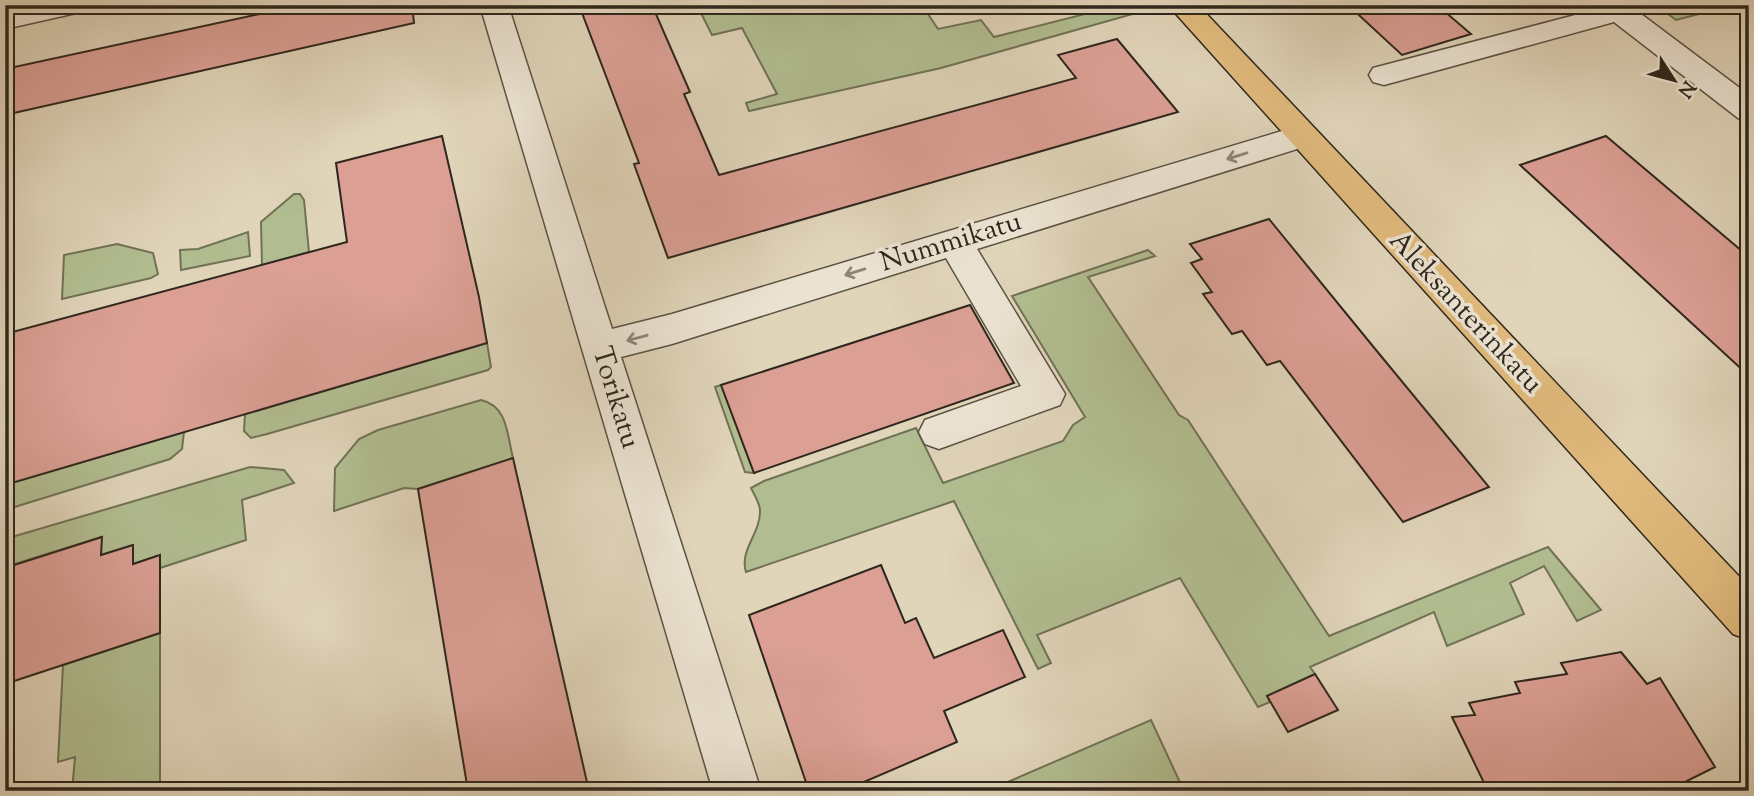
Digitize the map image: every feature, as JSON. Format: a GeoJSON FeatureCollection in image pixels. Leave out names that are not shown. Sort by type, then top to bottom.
{"type":"FeatureCollection","features":[{"type":"Feature","properties":{"kind":"main road","name":"Aleksanterinkatu"},"geometry":{"type":"LineString","coordinates":[[1182,5],[1749,620]]}},
{"type":"Feature","properties":{"kind":"street"},"geometry":{"type":"LineString","coordinates":[[5,20],[75,5]]}},
{"type":"Feature","properties":{"kind":"street","name":"Torikatu"},"geometry":{"type":"LineString","coordinates":[[494,5],[737,791]]}},
{"type":"Feature","properties":{"kind":"street"},"geometry":{"type":"LineString","coordinates":[[1384,75],[1615,8],[1749,111]]}},
{"type":"Feature","properties":{"kind":"street","name":"Nummikatu"},"geometry":{"type":"LineString","coordinates":[[600,348],[672,329],[1302,136]]}},
{"type":"Feature","properties":{"kind":"street"},"geometry":{"type":"LineString","coordinates":[[939,432],[1046,394],[954,241]]}},
{"type":"Feature","properties":{"kind":"green space"},"geometry":{"type":"Polygon","coordinates":[[[697,5],[922,5],[938,29],[981,20],[994,37],[1093,12],[1087,5],[1127,5],[1133,14],[941,68],[749,111],[746,103],[777,94],[742,28],[712,35],[697,5]]]}},
{"type":"Feature","properties":{"kind":"green space"},"geometry":{"type":"Polygon","coordinates":[[[1656,5],[1734,5],[1676,20],[1656,5]]]}},
{"type":"Feature","properties":{"kind":"green space"},"geometry":{"type":"Polygon","coordinates":[[[294,194],[300,194],[304,200],[309,252],[262,265],[261,222],[294,194]]]}},
{"type":"Feature","properties":{"kind":"green space"},"geometry":{"type":"Polygon","coordinates":[[[248,232],[250,256],[181,270],[180,250],[198,249],[248,232]]]}},
{"type":"Feature","properties":{"kind":"green space"},"geometry":{"type":"Polygon","coordinates":[[[117,244],[153,253],[158,274],[151,278],[62,299],[64,255],[117,244]]]}},
{"type":"Feature","properties":{"kind":"green space"},"geometry":{"type":"Polygon","coordinates":[[[1148,250],[1155,256],[1088,277],[1179,415],[1188,420],[1329,636],[1548,547],[1601,610],[1577,621],[1544,566],[1510,583],[1524,614],[1447,646],[1434,612],[1310,667],[1315,674],[1267,696],[1270,702],[1258,707],[1180,578],[1037,635],[1051,663],[1038,669],[954,501],[746,572],[745,556],[757,526],[760,510],[751,488],[764,481],[916,428],[943,483],[1063,441],[1073,425],[1085,417],[1012,296],[1148,250]]]}},
{"type":"Feature","properties":{"kind":"green space"},"geometry":{"type":"Polygon","coordinates":[[[487,343],[491,367],[488,370],[251,438],[244,431],[245,414],[487,343]]]}},
{"type":"Feature","properties":{"kind":"green space"},"geometry":{"type":"Polygon","coordinates":[[[721,385],[754,473],[745,472],[715,387],[721,385]]]}},
{"type":"Feature","properties":{"kind":"green space"},"geometry":{"type":"Polygon","coordinates":[[[481,400],[497,408],[501,415],[513,458],[418,489],[404,488],[334,511],[335,468],[359,439],[378,430],[481,400]]]}},
{"type":"Feature","properties":{"kind":"green space"},"geometry":{"type":"Polygon","coordinates":[[[184,432],[182,449],[170,459],[5,510],[5,485],[184,432]]]}},
{"type":"Feature","properties":{"kind":"green space"},"geometry":{"type":"Polygon","coordinates":[[[250,467],[284,470],[294,483],[242,500],[246,540],[160,568],[160,556],[133,564],[132,545],[101,555],[101,537],[8,566],[5,581],[5,539],[250,467]]]}},
{"type":"Feature","properties":{"kind":"green space"},"geometry":{"type":"Polygon","coordinates":[[[160,633],[160,791],[72,791],[75,757],[58,762],[63,665],[160,633]]]}},
{"type":"Feature","properties":{"kind":"green space"},"geometry":{"type":"Polygon","coordinates":[[[1151,720],[1184,791],[987,791],[1151,720]]]}},
{"type":"Feature","properties":{"kind":"building"},"geometry":{"type":"Polygon","coordinates":[[[301,5],[412,5],[414,23],[5,115],[5,69],[301,5]]]}},
{"type":"Feature","properties":{"kind":"building"},"geometry":{"type":"Polygon","coordinates":[[[579,5],[652,5],[690,92],[684,94],[719,175],[1076,78],[1058,55],[1117,39],[1178,112],[668,258],[634,164],[639,163],[579,5]]]}},
{"type":"Feature","properties":{"kind":"building"},"geometry":{"type":"Polygon","coordinates":[[[1348,5],[1437,5],[1471,34],[1402,55],[1348,5]]]}},
{"type":"Feature","properties":{"kind":"building"},"geometry":{"type":"Polygon","coordinates":[[[442,136],[487,343],[5,485],[5,334],[347,242],[336,163],[442,136]]]}},
{"type":"Feature","properties":{"kind":"building"},"geometry":{"type":"Polygon","coordinates":[[[1606,136],[1749,257],[1749,376],[1520,165],[1606,136]]]}},
{"type":"Feature","properties":{"kind":"building"},"geometry":{"type":"Polygon","coordinates":[[[1269,219],[1489,487],[1403,522],[1280,361],[1267,365],[1242,331],[1232,334],[1203,294],[1212,292],[1191,263],[1202,259],[1190,244],[1269,219]]]}},
{"type":"Feature","properties":{"kind":"building"},"geometry":{"type":"Polygon","coordinates":[[[970,305],[1014,383],[754,473],[721,385],[970,305]]]}},
{"type":"Feature","properties":{"kind":"building"},"geometry":{"type":"Polygon","coordinates":[[[513,458],[589,791],[468,791],[418,489],[513,458]]]}},
{"type":"Feature","properties":{"kind":"building"},"geometry":{"type":"Polygon","coordinates":[[[102,537],[101,555],[133,545],[133,564],[160,555],[160,633],[5,684],[8,567],[102,537]]]}},
{"type":"Feature","properties":{"kind":"building"},"geometry":{"type":"Polygon","coordinates":[[[881,565],[905,623],[916,618],[934,658],[1003,630],[1025,677],[944,711],[957,742],[843,791],[809,791],[749,615],[881,565]]]}},
{"type":"Feature","properties":{"kind":"building"},"geometry":{"type":"Polygon","coordinates":[[[1621,652],[1647,684],[1660,678],[1715,767],[1667,791],[1488,791],[1452,717],[1475,715],[1469,703],[1520,693],[1515,682],[1567,674],[1561,663],[1621,652]]]}},
{"type":"Feature","properties":{"kind":"building"},"geometry":{"type":"Polygon","coordinates":[[[1315,674],[1338,710],[1288,732],[1267,696],[1315,674]]]}}]}
